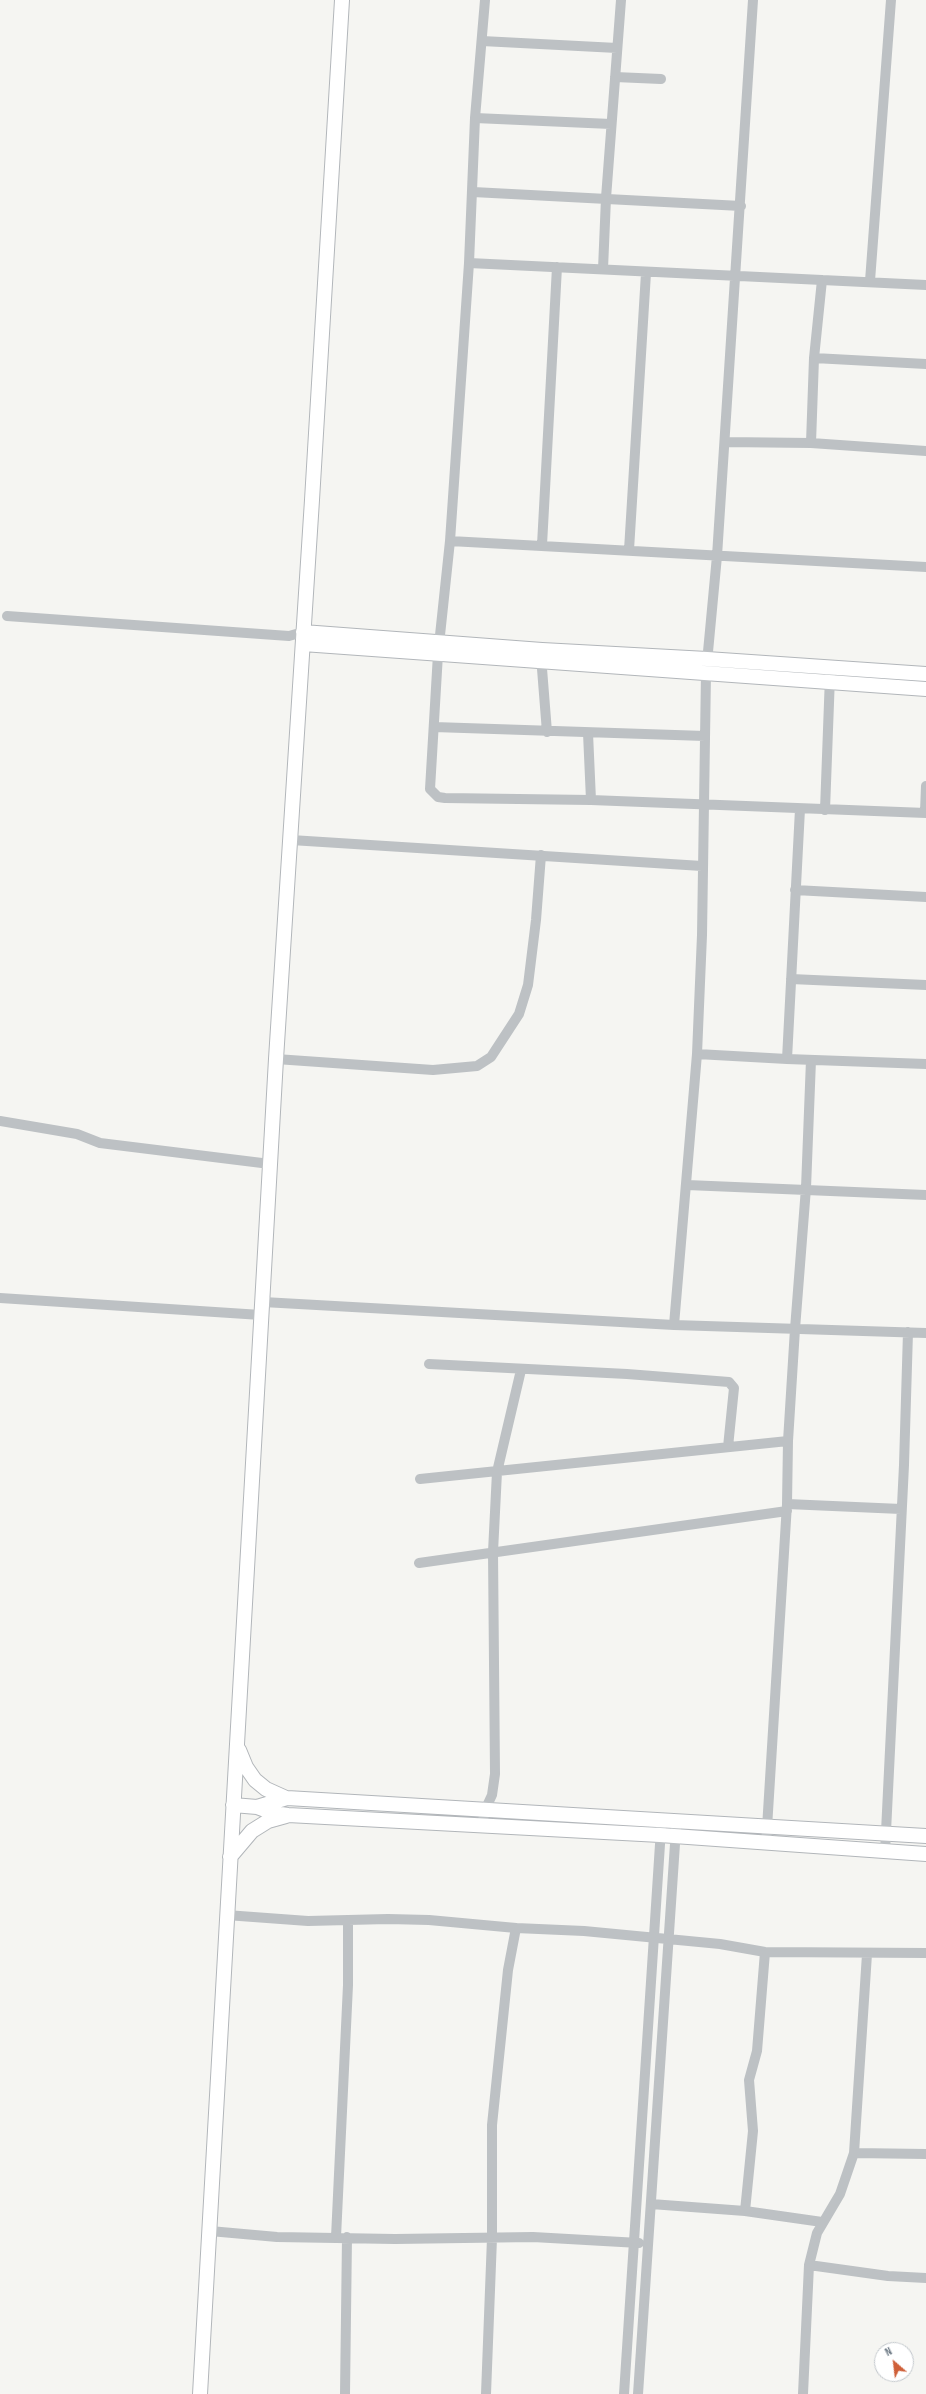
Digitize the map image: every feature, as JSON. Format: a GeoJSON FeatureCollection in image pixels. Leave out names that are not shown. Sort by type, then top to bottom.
{"type":"FeatureCollection","features":[{"type":"Feature","properties":{"kind":"main road"},"geometry":{"type":"LineString","coordinates":[[200,2394],[226,1915],[276,1059],[291,840],[342,0]]}},
{"type":"Feature","properties":{"kind":"main road"},"geometry":{"type":"LineString","coordinates":[[303,638],[541,656],[706,673],[830,675],[926,674]]}},
{"type":"Feature","properties":{"kind":"main road"},"geometry":{"type":"LineString","coordinates":[[541,656],[707,659],[926,688]]}},
{"type":"Feature","properties":{"kind":"main road"},"geometry":{"type":"LineString","coordinates":[[237,1747],[246,1768],[255,1780],[266,1789],[287,1798],[670,1820],[767,1828],[926,1836]]}},
{"type":"Feature","properties":{"kind":"main road"},"geometry":{"type":"LineString","coordinates":[[257,1807],[287,1798]]}},
{"type":"Feature","properties":{"kind":"main road"},"geometry":{"type":"LineString","coordinates":[[328,1818],[329,1801]]}},
{"type":"Feature","properties":{"kind":"main road"},"geometry":{"type":"LineString","coordinates":[[233,1805],[257,1807],[273,1813],[328,1818],[660,1835],[766,1844],[926,1854]]}},
{"type":"Feature","properties":{"kind":"main road"},"geometry":{"type":"LineString","coordinates":[[230,1857],[244,1839],[256,1828],[268,1821],[288,1815]]}},
{"type":"Feature","properties":{"kind":"street"},"geometry":{"type":"LineString","coordinates":[[485,0],[475,118],[469,263],[450,541],[439,648],[430,785],[433,793],[438,797],[590,800],[825,810],[926,812],[926,786]]}},
{"type":"Feature","properties":{"kind":"street"},"geometry":{"type":"LineString","coordinates":[[603,269],[606,198],[621,0]]}},
{"type":"Feature","properties":{"kind":"street"},"geometry":{"type":"LineString","coordinates":[[674,1325],[697,1054],[706,736],[706,673],[718,556],[753,0]]}},
{"type":"Feature","properties":{"kind":"street"},"geometry":{"type":"LineString","coordinates":[[870,281],[891,0]]}},
{"type":"Feature","properties":{"kind":"street"},"geometry":{"type":"LineString","coordinates":[[482,42],[617,48]]}},
{"type":"Feature","properties":{"kind":"street"},"geometry":{"type":"LineString","coordinates":[[615,78],[662,79]]}},
{"type":"Feature","properties":{"kind":"street"},"geometry":{"type":"LineString","coordinates":[[475,118],[611,124]]}},
{"type":"Feature","properties":{"kind":"street"},"geometry":{"type":"LineString","coordinates":[[473,192],[741,206]]}},
{"type":"Feature","properties":{"kind":"street"},"geometry":{"type":"LineString","coordinates":[[469,263],[603,269],[646,273],[736,274],[926,285]]}},
{"type":"Feature","properties":{"kind":"street"},"geometry":{"type":"LineString","coordinates":[[542,546],[557,267]]}},
{"type":"Feature","properties":{"kind":"street"},"geometry":{"type":"LineString","coordinates":[[629,550],[646,273]]}},
{"type":"Feature","properties":{"kind":"street"},"geometry":{"type":"LineString","coordinates":[[811,443],[814,358],[822,280]]}},
{"type":"Feature","properties":{"kind":"street"},"geometry":{"type":"LineString","coordinates":[[814,358],[926,364]]}},
{"type":"Feature","properties":{"kind":"street"},"geometry":{"type":"LineString","coordinates":[[725,442],[811,443],[926,451]]}},
{"type":"Feature","properties":{"kind":"street"},"geometry":{"type":"LineString","coordinates":[[450,541],[926,567]]}},
{"type":"Feature","properties":{"kind":"street"},"geometry":{"type":"LineString","coordinates":[[7,616],[303,638]]}},
{"type":"Feature","properties":{"kind":"street"},"geometry":{"type":"LineString","coordinates":[[541,656],[547,732]]}},
{"type":"Feature","properties":{"kind":"street"},"geometry":{"type":"LineString","coordinates":[[825,810],[830,675]]}},
{"type":"Feature","properties":{"kind":"street"},"geometry":{"type":"LineString","coordinates":[[434,727],[547,732],[706,736]]}},
{"type":"Feature","properties":{"kind":"street"},"geometry":{"type":"LineString","coordinates":[[588,733],[590,800]]}},
{"type":"Feature","properties":{"kind":"street"},"geometry":{"type":"LineString","coordinates":[[787,1059],[800,809]]}},
{"type":"Feature","properties":{"kind":"street"},"geometry":{"type":"LineString","coordinates":[[291,840],[702,866]]}},
{"type":"Feature","properties":{"kind":"street"},"geometry":{"type":"LineString","coordinates":[[276,1059],[433,1070],[477,1066],[491,1057],[519,1014],[528,985],[536,920],[541,856]]}},
{"type":"Feature","properties":{"kind":"street"},"geometry":{"type":"LineString","coordinates":[[795,890],[926,897]]}},
{"type":"Feature","properties":{"kind":"street"},"geometry":{"type":"LineString","coordinates":[[791,979],[926,985]]}},
{"type":"Feature","properties":{"kind":"street"},"geometry":{"type":"LineString","coordinates":[[697,1054],[926,1064]]}},
{"type":"Feature","properties":{"kind":"street"},"geometry":{"type":"LineString","coordinates":[[766,1844],[787,1508],[788,1440],[806,1188],[811,1060]]}},
{"type":"Feature","properties":{"kind":"street"},"geometry":{"type":"LineString","coordinates":[[0,1121],[77,1134],[100,1143],[270,1164]]}},
{"type":"Feature","properties":{"kind":"street"},"geometry":{"type":"LineString","coordinates":[[687,1185],[806,1188],[926,1195]]}},
{"type":"Feature","properties":{"kind":"street"},"geometry":{"type":"LineString","coordinates":[[0,1298],[674,1325],[926,1332]]}},
{"type":"Feature","properties":{"kind":"street"},"geometry":{"type":"LineString","coordinates":[[885,1852],[908,1332]]}},
{"type":"Feature","properties":{"kind":"street"},"geometry":{"type":"LineString","coordinates":[[429,1364],[521,1370],[627,1374],[729,1382],[734,1388],[728,1447]]}},
{"type":"Feature","properties":{"kind":"street"},"geometry":{"type":"LineString","coordinates":[[482,1826],[485,1810],[492,1795],[495,1774],[492,1552],[497,1472],[521,1370]]}},
{"type":"Feature","properties":{"kind":"street"},"geometry":{"type":"LineString","coordinates":[[420,1479],[788,1440]]}},
{"type":"Feature","properties":{"kind":"street"},"geometry":{"type":"LineString","coordinates":[[419,1563],[787,1508],[901,1509]]}},
{"type":"Feature","properties":{"kind":"street"},"geometry":{"type":"LineString","coordinates":[[624,2394],[660,1835],[670,1820]]}},
{"type":"Feature","properties":{"kind":"street"},"geometry":{"type":"LineString","coordinates":[[638,2394],[675,1836],[670,1820]]}},
{"type":"Feature","properties":{"kind":"street"},"geometry":{"type":"LineString","coordinates":[[226,1915],[263,1919],[348,1922],[388,1919],[422,1920],[516,1928],[584,1931],[720,1944],[765,1952],[867,1954],[926,1953]]}},
{"type":"Feature","properties":{"kind":"street"},"geometry":{"type":"LineString","coordinates":[[336,2237],[348,1985],[348,1922]]}},
{"type":"Feature","properties":{"kind":"street"},"geometry":{"type":"LineString","coordinates":[[486,2394],[492,2238],[492,2125],[508,1970],[516,1928]]}},
{"type":"Feature","properties":{"kind":"street"},"geometry":{"type":"LineString","coordinates":[[745,2211],[753,2131],[749,2080],[757,2051],[765,1952]]}},
{"type":"Feature","properties":{"kind":"street"},"geometry":{"type":"LineString","coordinates":[[803,2394],[809,2265],[817,2233],[822,2222],[840,2194],[854,2153],[867,1954]]}},
{"type":"Feature","properties":{"kind":"street"},"geometry":{"type":"LineString","coordinates":[[854,2153],[926,2154]]}},
{"type":"Feature","properties":{"kind":"street"},"geometry":{"type":"LineString","coordinates":[[651,2204],[745,2211],[822,2222]]}},
{"type":"Feature","properties":{"kind":"street"},"geometry":{"type":"LineString","coordinates":[[210,2231],[270,2236],[395,2239],[572,2239],[648,2244]]}},
{"type":"Feature","properties":{"kind":"street"},"geometry":{"type":"LineString","coordinates":[[345,2394],[347,2237]]}},
{"type":"Feature","properties":{"kind":"street"},"geometry":{"type":"LineString","coordinates":[[809,2265],[888,2276],[926,2278]]}}]}
